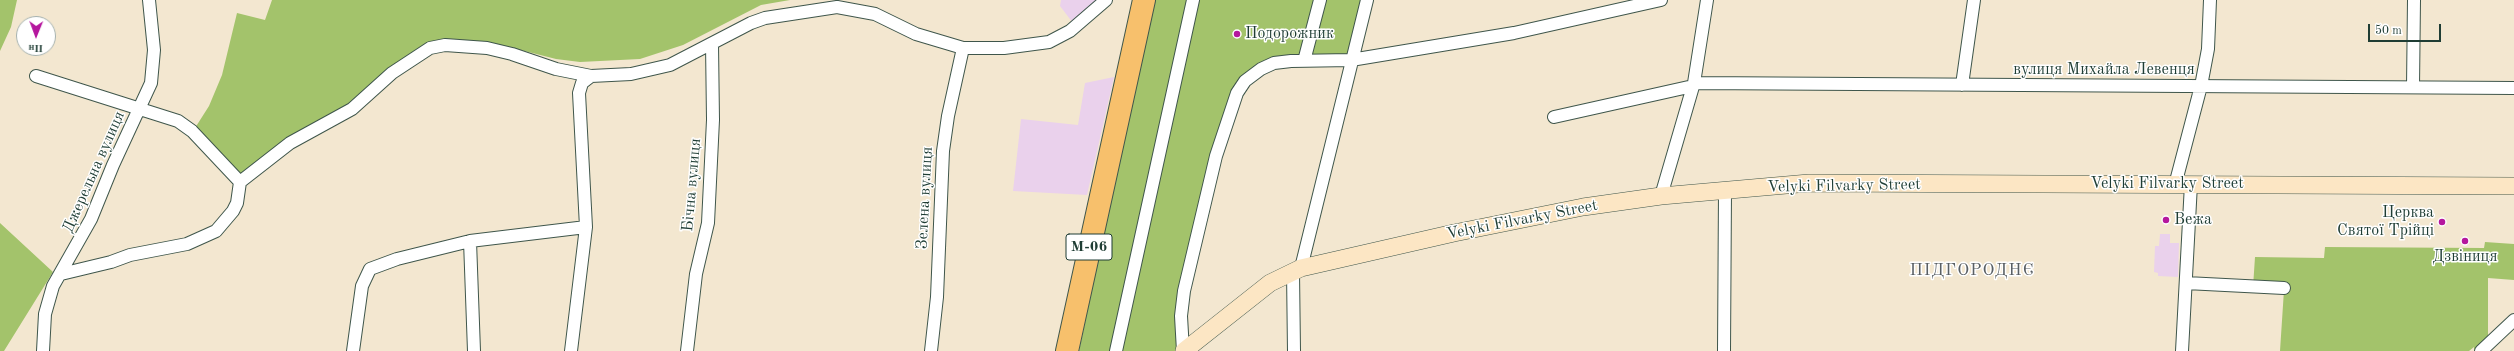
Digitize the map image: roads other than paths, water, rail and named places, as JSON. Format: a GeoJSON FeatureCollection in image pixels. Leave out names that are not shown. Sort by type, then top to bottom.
{"type":"FeatureCollection","features":[{"type":"Feature","properties":{"kind":"highway","name":"М-06"},"geometry":{"type":"LineString","coordinates":[[1067,351],[1144,0]]}},
{"type":"Feature","properties":{"kind":"street","name":"Джерельна вулиця"},"geometry":{"type":"LineString","coordinates":[[43,351],[45,314],[53,286],[91,219],[113,165],[151,83],[154,50],[149,0]]}},
{"type":"Feature","properties":{"kind":"street"},"geometry":{"type":"LineString","coordinates":[[61,274],[111,262],[130,255],[187,244],[216,231],[233,212],[237,203],[240,182],[290,143],[352,109],[392,73],[430,48],[445,45],[486,48],[556,69],[591,76],[650,70],[670,65],[751,23],[765,18],[837,7],[875,14],[916,34],[963,48],[1004,48],[1049,42],[1080,24],[1106,0]]}},
{"type":"Feature","properties":{"kind":"street"},"geometry":{"type":"LineString","coordinates":[[1116,351],[1193,0]]}},
{"type":"Feature","properties":{"kind":"street"},"geometry":{"type":"LineString","coordinates":[[1304,61],[1320,0]]}},
{"type":"Feature","properties":{"kind":"street"},"geometry":{"type":"LineString","coordinates":[[1294,351],[1297,270],[1368,0]]}},
{"type":"Feature","properties":{"kind":"street"},"geometry":{"type":"LineString","coordinates":[[1184,351],[1181,316],[1184,291],[1216,156],[1236,93],[1245,80],[1261,68],[1274,63],[1351,60],[1514,33],[1661,0]]}},
{"type":"Feature","properties":{"kind":"street"},"geometry":{"type":"LineString","coordinates":[[1661,196],[1694,84],[1707,0]]}},
{"type":"Feature","properties":{"kind":"street"},"geometry":{"type":"LineString","coordinates":[[1962,85],[1974,0]]}},
{"type":"Feature","properties":{"kind":"street"},"geometry":{"type":"LineString","coordinates":[[2182,351],[2186,283],[2183,184],[2208,49],[2210,0]]}},
{"type":"Feature","properties":{"kind":"street"},"geometry":{"type":"LineString","coordinates":[[2413,87],[2414,0]]}},
{"type":"Feature","properties":{"kind":"street","name":"Бічна вулиця"},"geometry":{"type":"LineString","coordinates":[[687,351],[696,274],[708,224],[713,120],[712,44]]}},
{"type":"Feature","properties":{"kind":"street","name":"Зелена вулиця"},"geometry":{"type":"LineString","coordinates":[[931,351],[937,297],[943,151],[948,116],[963,48]]}},
{"type":"Feature","properties":{"kind":"street"},"geometry":{"type":"LineString","coordinates":[[36,76],[140,108],[183,125],[240,182]]}},
{"type":"Feature","properties":{"kind":"street"},"geometry":{"type":"LineString","coordinates":[[571,351],[586,227],[579,93],[582,83],[591,76]]}},
{"type":"Feature","properties":{"kind":"street","name":"вулиця Михайла Левенця"},"geometry":{"type":"LineString","coordinates":[[1554,118],[1694,84],[2514,88]]}},
{"type":"Feature","properties":{"kind":"street","name":"Velyki Filvarky Street"},"geometry":{"type":"LineString","coordinates":[[1184,351],[1256,292],[1270,283],[1297,270],[1454,233],[1575,208],[1661,196],[1809,183],[2514,186]]}},
{"type":"Feature","properties":{"kind":"street"},"geometry":{"type":"LineString","coordinates":[[1724,351],[1725,191]]}},
{"type":"Feature","properties":{"kind":"street"},"geometry":{"type":"LineString","coordinates":[[353,351],[362,286],[370,269],[397,259],[470,241],[586,227]]}},
{"type":"Feature","properties":{"kind":"street"},"geometry":{"type":"LineString","coordinates":[[470,241],[474,351]]}},
{"type":"Feature","properties":{"kind":"street"},"geometry":{"type":"LineString","coordinates":[[2186,283],[2284,288]]}},
{"type":"Feature","properties":{"kind":"street"},"geometry":{"type":"LineString","coordinates":[[2481,351],[2514,320]]}},
{"type":"Feature","properties":{"kind":"place","name":"Подорожник"},"geometry":{"type":"Point","coordinates":[1237,34]}},
{"type":"Feature","properties":{"kind":"place","name":"Вежа"},"geometry":{"type":"Point","coordinates":[2166,220]}},
{"type":"Feature","properties":{"kind":"place","name":"Церква Святої Трійці"},"geometry":{"type":"Point","coordinates":[2442,222]}},
{"type":"Feature","properties":{"kind":"place","name":"Дзвіниця"},"geometry":{"type":"Point","coordinates":[2465,241]}},
{"type":"Feature","properties":{"kind":"district","name":"ПІДГОРОДНЄ"},"geometry":{"type":"Point","coordinates":[1972,271]}}]}
